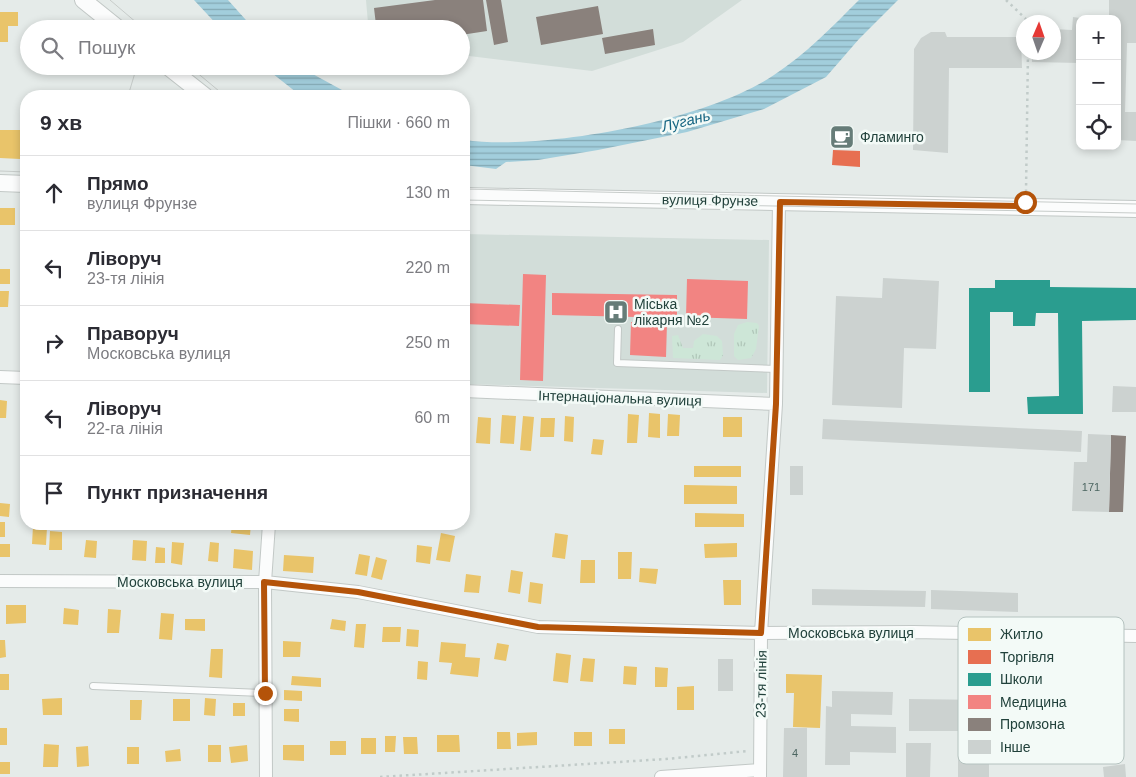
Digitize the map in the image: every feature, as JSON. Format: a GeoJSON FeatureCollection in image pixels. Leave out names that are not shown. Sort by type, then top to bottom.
{"type":"FeatureCollection","features":[{"type":"Feature","properties":{"kind":"street"},"geometry":{"type":"LineString","coordinates":[[83,0],[108,20]]}},
{"type":"Feature","properties":{"kind":"street"},"geometry":{"type":"LineString","coordinates":[[178,75],[197,90]]}},
{"type":"Feature","properties":{"kind":"street"},"geometry":{"type":"LineString","coordinates":[[0,183],[20,184]]}},
{"type":"Feature","properties":{"kind":"street","name":"вулиця Фрунзе"},"geometry":{"type":"LineString","coordinates":[[470,196],[1136,208]]}},
{"type":"Feature","properties":{"kind":"street","name":"23-тя лінія"},"geometry":{"type":"LineString","coordinates":[[760,774],[761,633],[776,404],[780,202]]}},
{"type":"Feature","properties":{"kind":"street"},"geometry":{"type":"LineString","coordinates":[[0,377],[20,378]]}},
{"type":"Feature","properties":{"kind":"street","name":"Інтернаціональна вулиця"},"geometry":{"type":"LineString","coordinates":[[470,391],[776,404]]}},
{"type":"Feature","properties":{"kind":"street"},"geometry":{"type":"LineString","coordinates":[[266,777],[264,582],[268,530]]}},
{"type":"Feature","properties":{"kind":"street","name":"Московська вулиця"},"geometry":{"type":"LineString","coordinates":[[0,581],[264,582],[358,592],[538,627],[761,633],[958,633]]}},
{"type":"Feature","properties":{"kind":"street"},"geometry":{"type":"LineString","coordinates":[[661,777],[760,774]]}},
{"type":"Feature","properties":{"kind":"lane"},"geometry":{"type":"LineString","coordinates":[[618,329],[617,363],[777,369]]}},
{"type":"Feature","properties":{"kind":"lane"},"geometry":{"type":"LineString","coordinates":[[93,686],[265,693]]}},
{"type":"Feature","properties":{"kind":"path"},"geometry":{"type":"LineString","coordinates":[[1006,0],[1022,15]]}},
{"type":"Feature","properties":{"kind":"path"},"geometry":{"type":"LineString","coordinates":[[1025,206],[1028,60]]}},
{"type":"Feature","properties":{"kind":"path"},"geometry":{"type":"LineString","coordinates":[[380,777],[666,759],[760,750]]}},
{"type":"Feature","properties":{"kind":"shaded area"},"geometry":{"type":"Polygon","coordinates":[[[366,0],[742,0],[683,42],[592,71],[470,56],[470,20],[368,20],[366,0]]]}},
{"type":"Feature","properties":{"kind":"shaded area","name":"Міська лікарня №2"},"geometry":{"type":"Polygon","coordinates":[[[470,234],[769,240],[767,393],[470,384],[470,234]]]}},
{"type":"Feature","properties":{"kind":"green space"},"geometry":{"type":"Polygon","coordinates":[[[747,322],[757,323],[759,326],[756,349],[751,358],[738,360],[734,356],[734,334],[738,325],[747,322]]]}},
{"type":"Feature","properties":{"kind":"green space"},"geometry":{"type":"Polygon","coordinates":[[[703,334],[717,336],[722,341],[723,355],[720,360],[673,358],[672,336],[678,335],[683,348],[693,348],[694,341],[703,334]]]}},
{"type":"Feature","properties":{"kind":"water"},"geometry":{"type":"Polygon","coordinates":[[[194,0],[228,0],[246,20],[213,20],[194,0]]]}},
{"type":"Feature","properties":{"kind":"water","name":"Лугань"},"geometry":{"type":"Polygon","coordinates":[[[859,0],[898,0],[859,39],[826,77],[764,109],[687,132],[598,150],[538,160],[506,162],[496,169],[470,166],[470,140],[537,141],[580,136],[668,119],[709,106],[745,91],[774,75],[818,40],[859,0]]]}},
{"type":"Feature","properties":{"kind":"water"},"geometry":{"type":"Polygon","coordinates":[[[274,75],[314,75],[342,90],[293,90],[274,75]]]}},
{"type":"Feature","properties":{"kind":"building: Житло"},"geometry":{"type":"Polygon","coordinates":[[[0,12],[18,12],[18,26],[8,26],[8,42],[0,42],[0,12]]]}},
{"type":"Feature","properties":{"kind":"building: Житло"},"geometry":{"type":"Polygon","coordinates":[[[0,130],[20,130],[20,159],[0,158],[0,130]]]}},
{"type":"Feature","properties":{"kind":"building: Житло"},"geometry":{"type":"Polygon","coordinates":[[[0,208],[15,208],[15,225],[0,225],[0,208]]]}},
{"type":"Feature","properties":{"kind":"building: Житло"},"geometry":{"type":"Polygon","coordinates":[[[0,269],[10,269],[10,284],[0,284],[0,269]]]}},
{"type":"Feature","properties":{"kind":"building: Житло"},"geometry":{"type":"Polygon","coordinates":[[[0,291],[9,291],[8,307],[0,307],[0,291]]]}},
{"type":"Feature","properties":{"kind":"building: Житло"},"geometry":{"type":"Polygon","coordinates":[[[0,400],[7,401],[6,418],[0,418],[0,400]]]}},
{"type":"Feature","properties":{"kind":"building: Житло"},"geometry":{"type":"Polygon","coordinates":[[[649,413],[660,414],[660,438],[648,437],[649,413]]]}},
{"type":"Feature","properties":{"kind":"building: Житло"},"geometry":{"type":"Polygon","coordinates":[[[628,414],[639,415],[637,443],[627,443],[628,414]]]}},
{"type":"Feature","properties":{"kind":"building: Житло"},"geometry":{"type":"Polygon","coordinates":[[[668,414],[680,415],[679,436],[667,436],[668,414]]]}},
{"type":"Feature","properties":{"kind":"building: Житло"},"geometry":{"type":"Polygon","coordinates":[[[502,415],[516,416],[514,444],[500,443],[502,415]]]}},
{"type":"Feature","properties":{"kind":"building: Житло"},"geometry":{"type":"Polygon","coordinates":[[[523,416],[534,417],[531,451],[520,450],[523,416]]]}},
{"type":"Feature","properties":{"kind":"building: Житло"},"geometry":{"type":"Polygon","coordinates":[[[565,416],[574,417],[573,442],[564,441],[565,416]]]}},
{"type":"Feature","properties":{"kind":"building: Житло"},"geometry":{"type":"Polygon","coordinates":[[[478,417],[491,418],[490,444],[476,443],[478,417]]]}},
{"type":"Feature","properties":{"kind":"building: Житло"},"geometry":{"type":"Polygon","coordinates":[[[723,417],[742,417],[742,437],[723,437],[723,417]]]}},
{"type":"Feature","properties":{"kind":"building: Житло"},"geometry":{"type":"Polygon","coordinates":[[[541,418],[555,418],[554,437],[540,437],[541,418]]]}},
{"type":"Feature","properties":{"kind":"building: Житло"},"geometry":{"type":"Polygon","coordinates":[[[593,439],[604,440],[602,455],[591,454],[593,439]]]}},
{"type":"Feature","properties":{"kind":"building: Житло"},"geometry":{"type":"Polygon","coordinates":[[[694,466],[741,466],[741,477],[694,477],[694,466]]]}},
{"type":"Feature","properties":{"kind":"building: Житло"},"geometry":{"type":"Polygon","coordinates":[[[684,485],[737,486],[737,504],[684,504],[684,485]]]}},
{"type":"Feature","properties":{"kind":"building: Житло"},"geometry":{"type":"Polygon","coordinates":[[[0,503],[10,504],[9,517],[0,516],[0,503]]]}},
{"type":"Feature","properties":{"kind":"building: Житло"},"geometry":{"type":"Polygon","coordinates":[[[695,513],[744,514],[744,527],[695,527],[695,513]]]}},
{"type":"Feature","properties":{"kind":"building: Житло"},"geometry":{"type":"Polygon","coordinates":[[[0,522],[5,522],[5,537],[0,537],[0,522]]]}},
{"type":"Feature","properties":{"kind":"building: Житло"},"geometry":{"type":"Polygon","coordinates":[[[33,530],[47,530],[46,545],[32,544],[33,530]]]}},
{"type":"Feature","properties":{"kind":"building: Житло"},"geometry":{"type":"Polygon","coordinates":[[[231,530],[250,530],[250,535],[231,533],[231,530]]]}},
{"type":"Feature","properties":{"kind":"building: Житло"},"geometry":{"type":"Polygon","coordinates":[[[50,531],[62,532],[62,550],[49,550],[50,531]]]}},
{"type":"Feature","properties":{"kind":"building: Житло"},"geometry":{"type":"Polygon","coordinates":[[[441,533],[455,536],[450,562],[436,560],[441,533]]]}},
{"type":"Feature","properties":{"kind":"building: Житло"},"geometry":{"type":"Polygon","coordinates":[[[555,533],[568,535],[565,559],[552,557],[555,533]]]}},
{"type":"Feature","properties":{"kind":"building: Житло"},"geometry":{"type":"Polygon","coordinates":[[[86,540],[97,541],[96,558],[84,557],[86,540]]]}},
{"type":"Feature","properties":{"kind":"building: Житло"},"geometry":{"type":"Polygon","coordinates":[[[133,540],[147,541],[146,561],[132,560],[133,540]]]}},
{"type":"Feature","properties":{"kind":"building: Житло"},"geometry":{"type":"Polygon","coordinates":[[[172,542],[184,543],[182,565],[171,563],[172,542]]]}},
{"type":"Feature","properties":{"kind":"building: Житло"},"geometry":{"type":"Polygon","coordinates":[[[210,542],[219,543],[218,562],[208,561],[210,542]]]}},
{"type":"Feature","properties":{"kind":"building: Житло"},"geometry":{"type":"Polygon","coordinates":[[[737,543],[737,557],[705,558],[704,544],[737,543]]]}},
{"type":"Feature","properties":{"kind":"building: Житло"},"geometry":{"type":"Polygon","coordinates":[[[0,544],[10,544],[10,557],[0,557],[0,544]]]}},
{"type":"Feature","properties":{"kind":"building: Житло"},"geometry":{"type":"Polygon","coordinates":[[[417,545],[432,547],[430,564],[416,562],[417,545]]]}},
{"type":"Feature","properties":{"kind":"building: Житло"},"geometry":{"type":"Polygon","coordinates":[[[156,547],[165,548],[165,563],[155,563],[156,547]]]}},
{"type":"Feature","properties":{"kind":"building: Житло"},"geometry":{"type":"Polygon","coordinates":[[[234,549],[253,551],[252,570],[233,568],[234,549]]]}},
{"type":"Feature","properties":{"kind":"building: Житло"},"geometry":{"type":"Polygon","coordinates":[[[618,552],[632,552],[631,579],[618,579],[618,552]]]}},
{"type":"Feature","properties":{"kind":"building: Житло"},"geometry":{"type":"Polygon","coordinates":[[[359,554],[370,556],[367,576],[355,574],[359,554]]]}},
{"type":"Feature","properties":{"kind":"building: Житло"},"geometry":{"type":"Polygon","coordinates":[[[284,555],[314,557],[313,573],[283,571],[284,555]]]}},
{"type":"Feature","properties":{"kind":"building: Житло"},"geometry":{"type":"Polygon","coordinates":[[[376,557],[387,560],[382,580],[371,577],[376,557]]]}},
{"type":"Feature","properties":{"kind":"building: Житло"},"geometry":{"type":"Polygon","coordinates":[[[581,560],[595,560],[595,583],[580,583],[581,560]]]}},
{"type":"Feature","properties":{"kind":"building: Житло"},"geometry":{"type":"Polygon","coordinates":[[[640,568],[658,569],[656,584],[639,582],[640,568]]]}},
{"type":"Feature","properties":{"kind":"building: Житло"},"geometry":{"type":"Polygon","coordinates":[[[511,570],[523,572],[520,594],[508,592],[511,570]]]}},
{"type":"Feature","properties":{"kind":"building: Житло"},"geometry":{"type":"Polygon","coordinates":[[[466,574],[481,576],[479,593],[464,592],[466,574]]]}},
{"type":"Feature","properties":{"kind":"building: Житло"},"geometry":{"type":"Polygon","coordinates":[[[723,580],[741,580],[741,605],[724,605],[723,580]]]}},
{"type":"Feature","properties":{"kind":"building: Житло"},"geometry":{"type":"Polygon","coordinates":[[[530,582],[543,584],[541,604],[528,602],[530,582]]]}},
{"type":"Feature","properties":{"kind":"building: Житло"},"geometry":{"type":"Polygon","coordinates":[[[6,605],[26,605],[26,623],[6,624],[6,605]]]}},
{"type":"Feature","properties":{"kind":"building: Житло"},"geometry":{"type":"Polygon","coordinates":[[[64,608],[79,610],[78,625],[63,624],[64,608]]]}},
{"type":"Feature","properties":{"kind":"building: Житло"},"geometry":{"type":"Polygon","coordinates":[[[108,609],[121,610],[119,633],[107,633],[108,609]]]}},
{"type":"Feature","properties":{"kind":"building: Житло"},"geometry":{"type":"Polygon","coordinates":[[[161,613],[174,614],[172,640],[159,639],[161,613]]]}},
{"type":"Feature","properties":{"kind":"building: Житло"},"geometry":{"type":"Polygon","coordinates":[[[185,619],[205,619],[205,631],[185,630],[185,619]]]}},
{"type":"Feature","properties":{"kind":"building: Житло"},"geometry":{"type":"Polygon","coordinates":[[[332,619],[346,621],[345,631],[330,629],[332,619]]]}},
{"type":"Feature","properties":{"kind":"building: Житло"},"geometry":{"type":"Polygon","coordinates":[[[356,624],[366,624],[364,648],[354,647],[356,624]]]}},
{"type":"Feature","properties":{"kind":"building: Житло"},"geometry":{"type":"Polygon","coordinates":[[[383,627],[401,627],[400,642],[382,642],[383,627]]]}},
{"type":"Feature","properties":{"kind":"building: Житло"},"geometry":{"type":"Polygon","coordinates":[[[407,629],[419,630],[418,647],[406,646],[407,629]]]}},
{"type":"Feature","properties":{"kind":"building: Житло"},"geometry":{"type":"Polygon","coordinates":[[[0,640],[5,640],[6,657],[0,658],[0,640]]]}},
{"type":"Feature","properties":{"kind":"building: Житло"},"geometry":{"type":"Polygon","coordinates":[[[283,641],[301,642],[300,657],[283,657],[283,641]]]}},
{"type":"Feature","properties":{"kind":"building: Житло"},"geometry":{"type":"Polygon","coordinates":[[[441,642],[466,644],[465,657],[480,658],[478,677],[450,674],[452,663],[439,662],[441,642]]]}},
{"type":"Feature","properties":{"kind":"building: Житло"},"geometry":{"type":"Polygon","coordinates":[[[497,643],[509,645],[506,661],[494,659],[497,643]]]}},
{"type":"Feature","properties":{"kind":"building: Житло"},"geometry":{"type":"Polygon","coordinates":[[[211,649],[223,649],[222,678],[209,677],[211,649]]]}},
{"type":"Feature","properties":{"kind":"building: Житло"},"geometry":{"type":"Polygon","coordinates":[[[556,653],[571,655],[568,683],[553,681],[556,653]]]}},
{"type":"Feature","properties":{"kind":"building: Житло"},"geometry":{"type":"Polygon","coordinates":[[[583,658],[595,659],[593,682],[580,681],[583,658]]]}},
{"type":"Feature","properties":{"kind":"building: Житло"},"geometry":{"type":"Polygon","coordinates":[[[418,661],[428,662],[427,680],[417,679],[418,661]]]}},
{"type":"Feature","properties":{"kind":"building: Житло"},"geometry":{"type":"Polygon","coordinates":[[[624,666],[637,667],[636,685],[623,684],[624,666]]]}},
{"type":"Feature","properties":{"kind":"building: Житло"},"geometry":{"type":"Polygon","coordinates":[[[655,667],[668,668],[667,687],[655,687],[655,667]]]}},
{"type":"Feature","properties":{"kind":"building: Житло"},"geometry":{"type":"Polygon","coordinates":[[[0,674],[9,674],[9,690],[0,690],[0,674]]]}},
{"type":"Feature","properties":{"kind":"building: Житло"},"geometry":{"type":"Polygon","coordinates":[[[786,674],[822,675],[820,728],[793,727],[794,693],[786,693],[786,674]]]}},
{"type":"Feature","properties":{"kind":"building: Житло"},"geometry":{"type":"Polygon","coordinates":[[[292,676],[321,678],[321,687],[291,685],[292,676]]]}},
{"type":"Feature","properties":{"kind":"building: Житло"},"geometry":{"type":"Polygon","coordinates":[[[694,686],[694,710],[677,710],[677,687],[694,686]]]}},
{"type":"Feature","properties":{"kind":"building: Житло"},"geometry":{"type":"Polygon","coordinates":[[[284,690],[302,691],[302,701],[284,700],[284,690]]]}},
{"type":"Feature","properties":{"kind":"building: Житло"},"geometry":{"type":"Polygon","coordinates":[[[62,698],[62,715],[43,715],[42,699],[62,698]]]}},
{"type":"Feature","properties":{"kind":"building: Житло"},"geometry":{"type":"Polygon","coordinates":[[[205,698],[216,699],[215,716],[204,715],[205,698]]]}},
{"type":"Feature","properties":{"kind":"building: Житло"},"geometry":{"type":"Polygon","coordinates":[[[173,699],[190,699],[190,721],[173,721],[173,699]]]}},
{"type":"Feature","properties":{"kind":"building: Житло"},"geometry":{"type":"Polygon","coordinates":[[[130,700],[142,700],[141,720],[130,720],[130,700]]]}},
{"type":"Feature","properties":{"kind":"building: Житло"},"geometry":{"type":"Polygon","coordinates":[[[233,703],[245,703],[245,716],[233,716],[233,703]]]}},
{"type":"Feature","properties":{"kind":"building: Житло"},"geometry":{"type":"Polygon","coordinates":[[[284,709],[299,709],[299,722],[284,721],[284,709]]]}},
{"type":"Feature","properties":{"kind":"building: Житло"},"geometry":{"type":"Polygon","coordinates":[[[0,728],[7,728],[7,745],[0,745],[0,728]]]}},
{"type":"Feature","properties":{"kind":"building: Житло"},"geometry":{"type":"Polygon","coordinates":[[[609,729],[625,729],[625,744],[609,744],[609,729]]]}},
{"type":"Feature","properties":{"kind":"building: Житло"},"geometry":{"type":"Polygon","coordinates":[[[497,732],[510,732],[511,749],[497,749],[497,732]]]}},
{"type":"Feature","properties":{"kind":"building: Житло"},"geometry":{"type":"Polygon","coordinates":[[[537,732],[537,745],[517,746],[517,733],[537,732]]]}},
{"type":"Feature","properties":{"kind":"building: Житло"},"geometry":{"type":"Polygon","coordinates":[[[574,732],[592,732],[592,746],[574,746],[574,732]]]}},
{"type":"Feature","properties":{"kind":"building: Житло"},"geometry":{"type":"Polygon","coordinates":[[[437,735],[459,735],[460,752],[437,752],[437,735]]]}},
{"type":"Feature","properties":{"kind":"building: Житло"},"geometry":{"type":"Polygon","coordinates":[[[385,736],[396,736],[395,752],[385,752],[385,736]]]}},
{"type":"Feature","properties":{"kind":"building: Житло"},"geometry":{"type":"Polygon","coordinates":[[[403,737],[417,737],[418,754],[404,754],[403,737]]]}},
{"type":"Feature","properties":{"kind":"building: Житло"},"geometry":{"type":"Polygon","coordinates":[[[361,738],[376,738],[376,754],[361,754],[361,738]]]}},
{"type":"Feature","properties":{"kind":"building: Житло"},"geometry":{"type":"Polygon","coordinates":[[[330,741],[346,741],[346,755],[330,755],[330,741]]]}},
{"type":"Feature","properties":{"kind":"building: Житло"},"geometry":{"type":"Polygon","coordinates":[[[44,744],[59,745],[58,767],[43,767],[44,744]]]}},
{"type":"Feature","properties":{"kind":"building: Житло"},"geometry":{"type":"Polygon","coordinates":[[[208,745],[221,745],[221,762],[208,762],[208,745]]]}},
{"type":"Feature","properties":{"kind":"building: Житло"},"geometry":{"type":"Polygon","coordinates":[[[247,745],[248,761],[231,763],[229,747],[247,745]]]}},
{"type":"Feature","properties":{"kind":"building: Житло"},"geometry":{"type":"Polygon","coordinates":[[[283,745],[304,745],[304,761],[283,760],[283,745]]]}},
{"type":"Feature","properties":{"kind":"building: Житло"},"geometry":{"type":"Polygon","coordinates":[[[88,746],[89,766],[77,767],[76,747],[88,746]]]}},
{"type":"Feature","properties":{"kind":"building: Житло"},"geometry":{"type":"Polygon","coordinates":[[[127,747],[139,747],[139,764],[127,764],[127,747]]]}},
{"type":"Feature","properties":{"kind":"building: Житло"},"geometry":{"type":"Polygon","coordinates":[[[180,749],[181,761],[166,762],[165,751],[180,749]]]}},
{"type":"Feature","properties":{"kind":"building: Житло"},"geometry":{"type":"Polygon","coordinates":[[[0,762],[10,762],[10,774],[0,774],[0,762]]]}},
{"type":"Feature","properties":{"kind":"building: Торгівля"},"geometry":{"type":"Polygon","coordinates":[[[833,150],[860,151],[860,167],[832,165],[833,150]]]}},
{"type":"Feature","properties":{"kind":"building: Школи"},"geometry":{"type":"Polygon","coordinates":[[[995,280],[1050,280],[1050,287],[1136,288],[1136,320],[1082,321],[1083,414],[1028,414],[1027,397],[1059,396],[1058,313],[1036,313],[1035,326],[1013,326],[1013,312],[990,312],[990,392],[969,392],[969,288],[995,288],[995,280]]]}},
{"type":"Feature","properties":{"kind":"building: Медицина"},"geometry":{"type":"Polygon","coordinates":[[[523,274],[546,275],[543,381],[520,380],[523,274]]]}},
{"type":"Feature","properties":{"kind":"building: Медицина"},"geometry":{"type":"Polygon","coordinates":[[[687,279],[748,281],[747,319],[686,317],[687,279]]]}},
{"type":"Feature","properties":{"kind":"building: Медицина"},"geometry":{"type":"Polygon","coordinates":[[[552,293],[677,295],[677,318],[552,315],[552,293]]]}},
{"type":"Feature","properties":{"kind":"building: Медицина"},"geometry":{"type":"Polygon","coordinates":[[[470,303],[520,305],[519,326],[470,324],[470,303]]]}},
{"type":"Feature","properties":{"kind":"building: Медицина"},"geometry":{"type":"Polygon","coordinates":[[[631,322],[667,323],[666,357],[630,355],[631,322]]]}},
{"type":"Feature","properties":{"kind":"building: Промзона"},"geometry":{"type":"Polygon","coordinates":[[[435,0],[483,0],[487,31],[470,34],[470,20],[375,20],[374,8],[435,0]]]}},
{"type":"Feature","properties":{"kind":"building: Промзона"},"geometry":{"type":"Polygon","coordinates":[[[486,0],[501,0],[508,42],[494,45],[486,0]]]}},
{"type":"Feature","properties":{"kind":"building: Промзона"},"geometry":{"type":"Polygon","coordinates":[[[598,6],[603,34],[541,45],[536,17],[598,6]]]}},
{"type":"Feature","properties":{"kind":"building: Промзона"},"geometry":{"type":"Polygon","coordinates":[[[653,29],[655,45],[605,54],[602,38],[653,29]]]}},
{"type":"Feature","properties":{"kind":"building: Промзона"},"geometry":{"type":"Polygon","coordinates":[[[1111,435],[1126,436],[1123,512],[1109,512],[1111,435]]]}},
{"type":"Feature","properties":{"kind":"building: Інше"},"geometry":{"type":"Polygon","coordinates":[[[1109,0],[1136,0],[1136,43],[1127,43],[1125,112],[1136,112],[1136,141],[1121,140],[1121,15],[1109,15],[1109,0]]]}},
{"type":"Feature","properties":{"kind":"building: Інше"},"geometry":{"type":"Polygon","coordinates":[[[1073,17],[1076,17],[1076,63],[1032,62],[1032,60],[1061,60],[1061,29],[1072,30],[1073,17]]]}},
{"type":"Feature","properties":{"kind":"building: Інше"},"geometry":{"type":"Polygon","coordinates":[[[931,32],[945,32],[947,37],[1016,37],[1016,60],[1022,60],[1022,68],[949,68],[948,153],[913,150],[914,49],[921,38],[931,32]]]}},
{"type":"Feature","properties":{"kind":"building: Інше"},"geometry":{"type":"Polygon","coordinates":[[[883,278],[939,281],[936,349],[904,348],[902,408],[832,405],[836,296],[882,298],[883,278]]]}},
{"type":"Feature","properties":{"kind":"building: Інше"},"geometry":{"type":"Polygon","coordinates":[[[1113,386],[1136,387],[1136,412],[1112,412],[1113,386]]]}},
{"type":"Feature","properties":{"kind":"building: Інше"},"geometry":{"type":"Polygon","coordinates":[[[823,419],[1082,431],[1081,452],[822,439],[823,419]]]}},
{"type":"Feature","properties":{"kind":"building: Інше"},"geometry":{"type":"Polygon","coordinates":[[[1088,434],[1111,435],[1109,512],[1072,511],[1074,462],[1087,462],[1088,434]]]}},
{"type":"Feature","properties":{"kind":"building: Інше"},"geometry":{"type":"Polygon","coordinates":[[[790,466],[803,466],[803,495],[790,495],[790,466]]]}},
{"type":"Feature","properties":{"kind":"building: Інше"},"geometry":{"type":"Polygon","coordinates":[[[812,589],[926,591],[925,607],[812,605],[812,589]]]}},
{"type":"Feature","properties":{"kind":"building: Інше"},"geometry":{"type":"Polygon","coordinates":[[[931,590],[1018,593],[1018,612],[931,609],[931,590]]]}},
{"type":"Feature","properties":{"kind":"building: Інше"},"geometry":{"type":"Polygon","coordinates":[[[718,659],[733,659],[733,691],[718,691],[718,659]]]}},
{"type":"Feature","properties":{"kind":"building: Інше"},"geometry":{"type":"Polygon","coordinates":[[[832,691],[893,692],[892,715],[851,714],[851,726],[896,727],[896,753],[850,752],[850,765],[825,765],[826,706],[832,707],[832,691]]]}},
{"type":"Feature","properties":{"kind":"building: Інше"},"geometry":{"type":"Polygon","coordinates":[[[909,699],[958,700],[958,731],[909,731],[909,699]]]}},
{"type":"Feature","properties":{"kind":"building: Інше"},"geometry":{"type":"Polygon","coordinates":[[[784,728],[807,728],[807,777],[783,777],[784,728]]]}},
{"type":"Feature","properties":{"kind":"building: Інше"},"geometry":{"type":"Polygon","coordinates":[[[906,743],[931,743],[930,777],[906,777],[906,743]]]}},
{"type":"Feature","properties":{"kind":"building: Інше"},"geometry":{"type":"Polygon","coordinates":[[[958,764],[989,764],[989,777],[958,777],[958,764]]]}},
{"type":"Feature","properties":{"kind":"building: Інше"},"geometry":{"type":"Polygon","coordinates":[[[1125,764],[1126,777],[1104,777],[1103,767],[1125,764]]]}},
{"type":"Feature","properties":{"kind":"tram line"},"geometry":{"type":"LineString","coordinates":[[110,0],[133,20]]}},
{"type":"Feature","properties":{"kind":"tram line"},"geometry":{"type":"LineString","coordinates":[[130,90],[134,75]]}},
{"type":"Feature","properties":{"kind":"tram line"},"geometry":{"type":"LineString","coordinates":[[200,75],[218,90]]}},
{"type":"Feature","properties":{"kind":"tram line"},"geometry":{"type":"LineString","coordinates":[[0,171],[20,172]]}},
{"type":"Feature","properties":{"kind":"tram line"},"geometry":{"type":"LineString","coordinates":[[470,189],[1136,204]]}},
{"type":"Feature","properties":{"kind":"tram line"},"geometry":{"type":"LineString","coordinates":[[470,200],[1136,213]]}},
{"type":"Feature","properties":{"kind":"place","name":"Фламинго"},"geometry":{"type":"Point","coordinates":[842,137]}},
{"type":"Feature","properties":{"kind":"place","name":"Міська лікарня №2"},"geometry":{"type":"Point","coordinates":[616,312]}},
{"type":"Feature","properties":{"kind":"route"},"geometry":{"type":"LineString","coordinates":[[265,693],[264,582],[358,592],[538,627],[761,633],[776,404],[780,202],[1025,206],[1025,202]]}}]}
